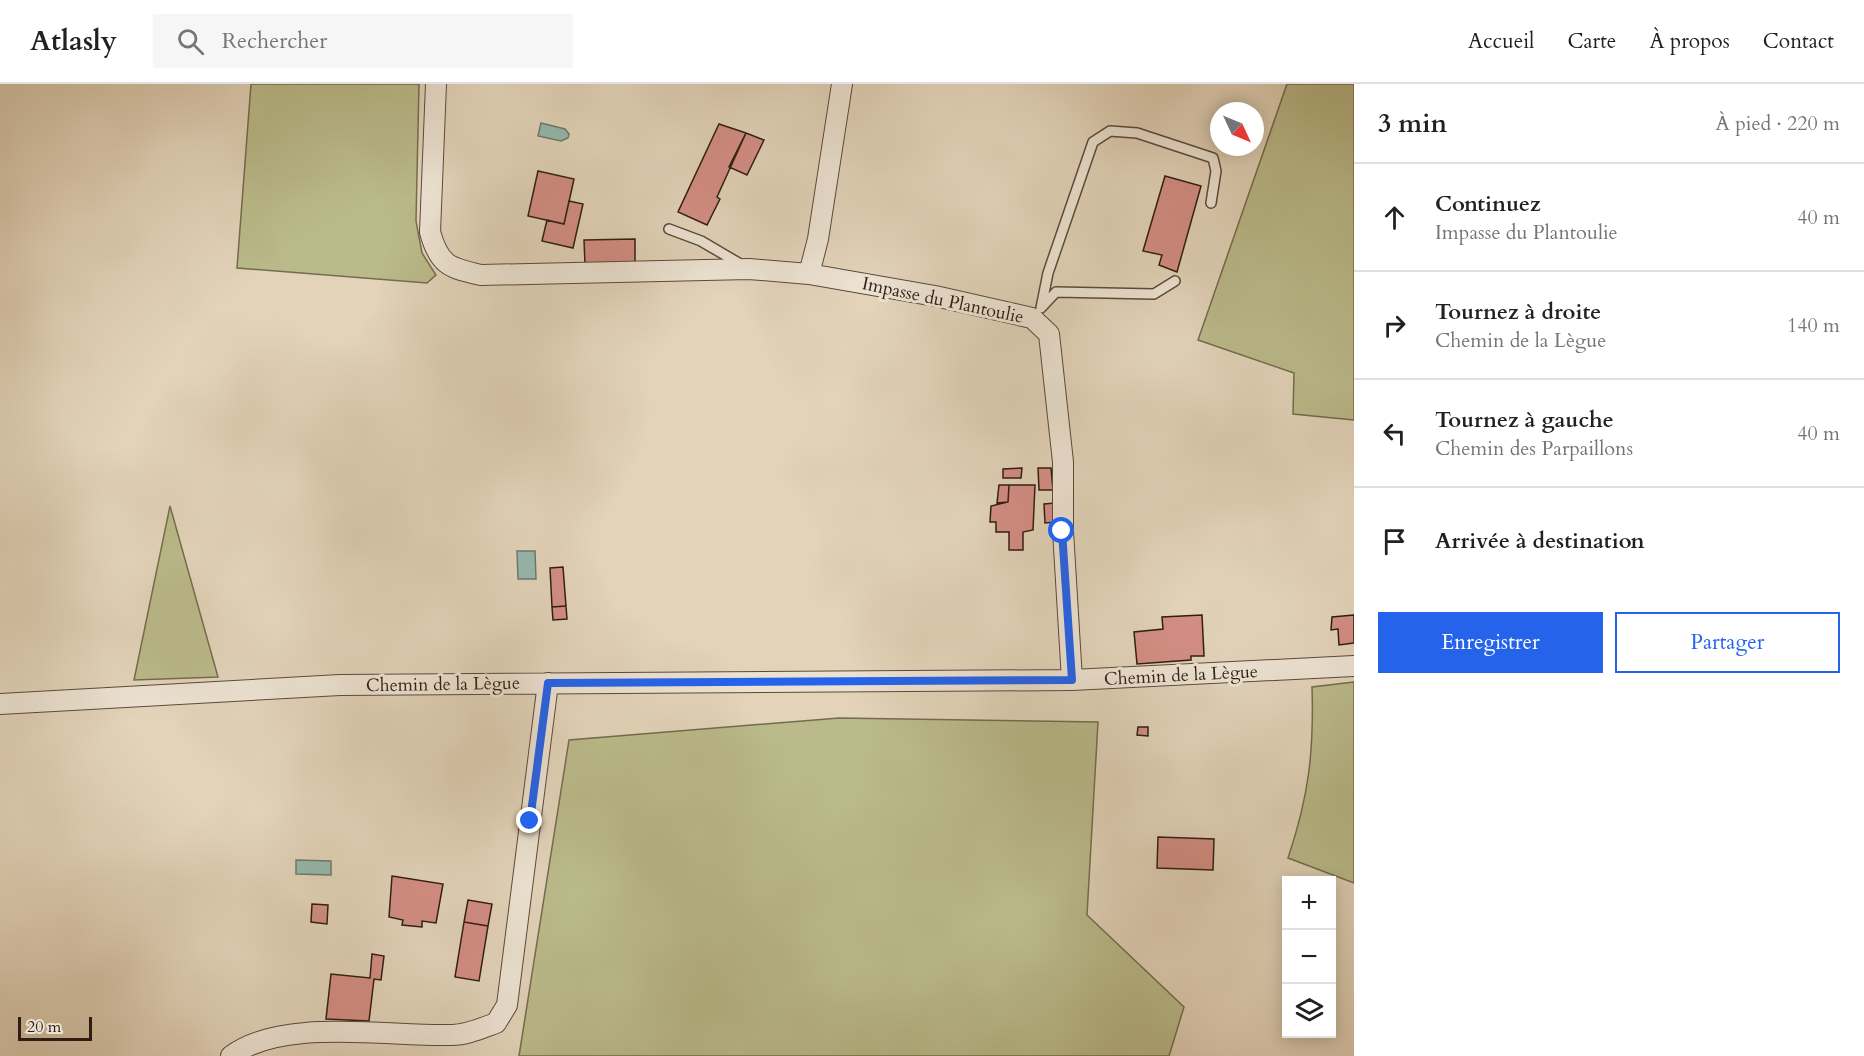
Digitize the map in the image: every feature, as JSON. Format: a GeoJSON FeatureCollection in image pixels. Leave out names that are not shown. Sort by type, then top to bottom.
{"type":"FeatureCollection","features":[{"type":"Feature","properties":{"kind":"street","name":"Impasse du Plantoulie"},"geometry":{"type":"LineString","coordinates":[[436,84],[430,232],[436,254],[454,269],[481,275],[749,269],[809,274],[1037,313],[1049,334],[1063,462],[1062,531],[1072,680]]}},
{"type":"Feature","properties":{"kind":"street"},"geometry":{"type":"LineString","coordinates":[[809,274],[818,239],[842,84]]}},
{"type":"Feature","properties":{"kind":"street","name":"Chemin de la Lègue"},"geometry":{"type":"LineString","coordinates":[[0,704],[340,685],[1072,680],[1354,666]]}},
{"type":"Feature","properties":{"kind":"street"},"geometry":{"type":"LineString","coordinates":[[231,1056],[240,1049],[295,1033],[410,1032],[453,1035],[496,1023],[507,1005],[548,683]]}},
{"type":"Feature","properties":{"kind":"lane"},"geometry":{"type":"LineString","coordinates":[[1037,313],[1048,273],[1093,142],[1110,131],[1137,133],[1213,158],[1216,171],[1211,203]]}},
{"type":"Feature","properties":{"kind":"lane"},"geometry":{"type":"LineString","coordinates":[[669,229],[701,241],[749,269]]}},
{"type":"Feature","properties":{"kind":"lane"},"geometry":{"type":"LineString","coordinates":[[1037,313],[1056,292],[1154,294],[1175,281]]}},
{"type":"Feature","properties":{"kind":"green space"},"geometry":{"type":"Polygon","coordinates":[[[251,84],[419,84],[416,221],[422,253],[436,275],[427,283],[237,268],[251,84]]]}},
{"type":"Feature","properties":{"kind":"green space"},"geometry":{"type":"Polygon","coordinates":[[[1287,84],[1354,84],[1354,420],[1293,414],[1294,373],[1198,340],[1262,156],[1264,156],[1287,84]]]}},
{"type":"Feature","properties":{"kind":"green space"},"geometry":{"type":"Polygon","coordinates":[[[170,506],[218,677],[134,680],[170,506]]]}},
{"type":"Feature","properties":{"kind":"green space"},"geometry":{"type":"Polygon","coordinates":[[[1354,682],[1354,883],[1288,858],[1301,814],[1309,773],[1312,687],[1354,682]]]}},
{"type":"Feature","properties":{"kind":"green space"},"geometry":{"type":"Polygon","coordinates":[[[839,718],[1098,722],[1087,915],[1184,1007],[1169,1056],[519,1056],[569,740],[839,718]]]}},
{"type":"Feature","properties":{"kind":"water"},"geometry":{"type":"Polygon","coordinates":[[[541,123],[565,129],[569,134],[568,138],[561,141],[538,136],[541,123]]]}},
{"type":"Feature","properties":{"kind":"water"},"geometry":{"type":"Polygon","coordinates":[[[517,551],[535,551],[536,579],[518,579],[517,551]]]}},
{"type":"Feature","properties":{"kind":"water"},"geometry":{"type":"Polygon","coordinates":[[[296,860],[331,861],[331,875],[296,874],[296,860]]]}},
{"type":"Feature","properties":{"kind":"building"},"geometry":{"type":"Polygon","coordinates":[[[719,124],[746,133],[717,197],[720,199],[707,225],[678,212],[719,124]]]}},
{"type":"Feature","properties":{"kind":"building"},"geometry":{"type":"Polygon","coordinates":[[[746,133],[764,140],[747,175],[729,167],[746,133]]]}},
{"type":"Feature","properties":{"kind":"building"},"geometry":{"type":"Polygon","coordinates":[[[538,171],[574,179],[564,224],[528,216],[538,171]]]}},
{"type":"Feature","properties":{"kind":"building"},"geometry":{"type":"Polygon","coordinates":[[[1165,176],[1201,186],[1177,272],[1159,265],[1162,255],[1143,251],[1165,176]]]}},
{"type":"Feature","properties":{"kind":"building"},"geometry":{"type":"Polygon","coordinates":[[[569,201],[583,204],[573,248],[542,241],[547,220],[564,224],[569,201]]]}},
{"type":"Feature","properties":{"kind":"building"},"geometry":{"type":"Polygon","coordinates":[[[635,239],[635,263],[585,264],[584,240],[635,239]]]}},
{"type":"Feature","properties":{"kind":"building"},"geometry":{"type":"Polygon","coordinates":[[[1022,468],[1021,478],[1003,478],[1003,469],[1022,468]]]}},
{"type":"Feature","properties":{"kind":"building"},"geometry":{"type":"Polygon","coordinates":[[[1038,468],[1051,468],[1053,490],[1039,490],[1038,468]]]}},
{"type":"Feature","properties":{"kind":"building"},"geometry":{"type":"Polygon","coordinates":[[[999,485],[1009,485],[1008,502],[997,503],[999,485]]]}},
{"type":"Feature","properties":{"kind":"building"},"geometry":{"type":"Polygon","coordinates":[[[1009,485],[1035,485],[1033,530],[1023,532],[1023,550],[1009,550],[1009,532],[996,532],[996,522],[990,522],[991,506],[1008,502],[1009,485]]]}},
{"type":"Feature","properties":{"kind":"building"},"geometry":{"type":"Polygon","coordinates":[[[1055,503],[1056,522],[1045,523],[1044,504],[1055,503]]]}},
{"type":"Feature","properties":{"kind":"building"},"geometry":{"type":"Polygon","coordinates":[[[563,567],[566,606],[552,607],[550,568],[563,567]]]}},
{"type":"Feature","properties":{"kind":"building"},"geometry":{"type":"Polygon","coordinates":[[[566,606],[567,619],[553,620],[552,607],[566,606]]]}},
{"type":"Feature","properties":{"kind":"building"},"geometry":{"type":"Polygon","coordinates":[[[1202,615],[1204,656],[1191,656],[1191,660],[1137,664],[1134,632],[1163,629],[1162,617],[1202,615]]]}},
{"type":"Feature","properties":{"kind":"building"},"geometry":{"type":"Polygon","coordinates":[[[1354,615],[1354,643],[1339,645],[1338,629],[1331,630],[1332,617],[1354,615]]]}},
{"type":"Feature","properties":{"kind":"building"},"geometry":{"type":"Polygon","coordinates":[[[1138,727],[1148,727],[1148,736],[1137,735],[1138,727]]]}},
{"type":"Feature","properties":{"kind":"building"},"geometry":{"type":"Polygon","coordinates":[[[1158,837],[1214,839],[1213,870],[1157,868],[1158,837]]]}},
{"type":"Feature","properties":{"kind":"building"},"geometry":{"type":"Polygon","coordinates":[[[392,876],[443,884],[436,923],[422,921],[422,927],[402,925],[403,920],[389,917],[392,876]]]}},
{"type":"Feature","properties":{"kind":"building"},"geometry":{"type":"Polygon","coordinates":[[[468,900],[492,904],[488,926],[464,922],[468,900]]]}},
{"type":"Feature","properties":{"kind":"building"},"geometry":{"type":"Polygon","coordinates":[[[312,904],[328,905],[327,924],[311,922],[312,904]]]}},
{"type":"Feature","properties":{"kind":"building"},"geometry":{"type":"Polygon","coordinates":[[[464,922],[488,926],[479,981],[455,977],[464,922]]]}},
{"type":"Feature","properties":{"kind":"building"},"geometry":{"type":"Polygon","coordinates":[[[372,954],[384,956],[381,980],[374,979],[369,1021],[326,1019],[331,974],[370,978],[372,954]]]}},
{"type":"Feature","properties":{"kind":"route"},"geometry":{"type":"LineString","coordinates":[[530,821],[548,683],[1072,680],[1062,531]]}}]}
